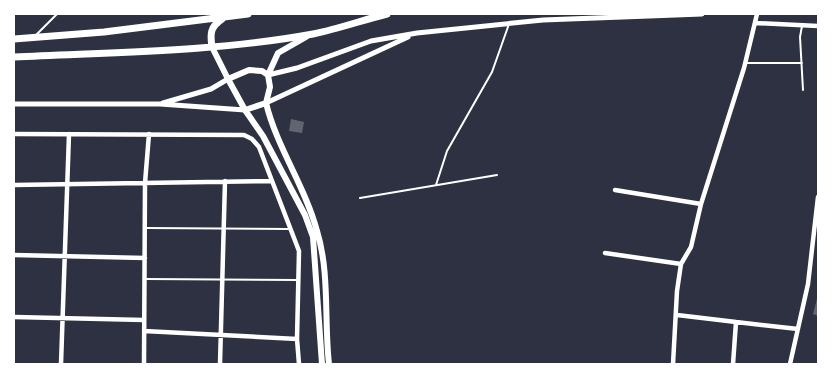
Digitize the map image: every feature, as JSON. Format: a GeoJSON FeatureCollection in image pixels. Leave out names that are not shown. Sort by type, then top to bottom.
{"type":"FeatureCollection","features":[{"type":"Feature","properties":{"kind":"highway"},"geometry":{"type":"LineString","coordinates":[[14,39],[223,19],[248,14]]}},
{"type":"Feature","properties":{"kind":"highway"},"geometry":{"type":"LineString","coordinates":[[14,57],[212,48],[311,34],[387,14]]}},
{"type":"Feature","properties":{"kind":"highway"},"geometry":{"type":"LineString","coordinates":[[212,48],[211,31],[216,23],[223,19]]}},
{"type":"Feature","properties":{"kind":"main road"},"geometry":{"type":"LineString","coordinates":[[311,34],[278,53],[268,75],[270,87],[266,103],[271,124],[311,212],[322,247],[329,364]]}},
{"type":"Feature","properties":{"kind":"main road"},"geometry":{"type":"LineString","coordinates":[[212,48],[245,110],[268,145],[305,215],[313,238],[322,364]]}},
{"type":"Feature","properties":{"kind":"main road"},"geometry":{"type":"LineString","coordinates":[[228,79],[249,70],[262,71],[268,75]]}},
{"type":"Feature","properties":{"kind":"main road"},"geometry":{"type":"LineString","coordinates":[[245,110],[266,103]]}},
{"type":"Feature","properties":{"kind":"street"},"geometry":{"type":"LineString","coordinates":[[268,75],[296,68],[372,41],[416,33],[509,24],[702,14]]}},
{"type":"Feature","properties":{"kind":"street"},"geometry":{"type":"LineString","coordinates":[[673,364],[677,291],[681,264],[691,247],[701,204],[745,64],[757,14]]}},
{"type":"Feature","properties":{"kind":"street"},"geometry":{"type":"LineString","coordinates":[[756,23],[818,26]]}},
{"type":"Feature","properties":{"kind":"street"},"geometry":{"type":"LineString","coordinates":[[266,103],[416,33]]}},
{"type":"Feature","properties":{"kind":"street"},"geometry":{"type":"LineString","coordinates":[[160,104],[211,89],[228,79]]}},
{"type":"Feature","properties":{"kind":"street"},"geometry":{"type":"LineString","coordinates":[[14,104],[160,104],[245,110]]}},
{"type":"Feature","properties":{"kind":"street"},"geometry":{"type":"LineString","coordinates":[[14,134],[248,136],[259,147],[271,181],[292,229],[300,258],[297,339],[300,364]]}},
{"type":"Feature","properties":{"kind":"street"},"geometry":{"type":"LineString","coordinates":[[61,364],[69,134]]}},
{"type":"Feature","properties":{"kind":"street"},"geometry":{"type":"LineString","coordinates":[[144,364],[145,183],[149,134]]}},
{"type":"Feature","properties":{"kind":"street"},"geometry":{"type":"LineString","coordinates":[[220,364],[225,181]]}},
{"type":"Feature","properties":{"kind":"street"},"geometry":{"type":"LineString","coordinates":[[14,185],[271,181]]}},
{"type":"Feature","properties":{"kind":"street"},"geometry":{"type":"LineString","coordinates":[[615,190],[701,204]]}},
{"type":"Feature","properties":{"kind":"street"},"geometry":{"type":"LineString","coordinates":[[790,364],[808,284],[818,197]]}},
{"type":"Feature","properties":{"kind":"street"},"geometry":{"type":"LineString","coordinates":[[605,253],[681,264]]}},
{"type":"Feature","properties":{"kind":"street"},"geometry":{"type":"LineString","coordinates":[[14,255],[145,258]]}},
{"type":"Feature","properties":{"kind":"street"},"geometry":{"type":"LineString","coordinates":[[677,315],[798,329]]}},
{"type":"Feature","properties":{"kind":"street"},"geometry":{"type":"LineString","coordinates":[[14,317],[144,320]]}},
{"type":"Feature","properties":{"kind":"street"},"geometry":{"type":"LineString","coordinates":[[733,364],[736,322]]}},
{"type":"Feature","properties":{"kind":"street"},"geometry":{"type":"LineString","coordinates":[[144,330],[297,339]]}},
{"type":"Feature","properties":{"kind":"lane"},"geometry":{"type":"LineString","coordinates":[[35,37],[57,14]]}},
{"type":"Feature","properties":{"kind":"lane"},"geometry":{"type":"LineString","coordinates":[[436,185],[450,144],[497,60],[509,24]]}},
{"type":"Feature","properties":{"kind":"lane"},"geometry":{"type":"LineString","coordinates":[[802,25],[800,37],[803,90]]}},
{"type":"Feature","properties":{"kind":"lane"},"geometry":{"type":"LineString","coordinates":[[745,64],[802,63]]}},
{"type":"Feature","properties":{"kind":"lane"},"geometry":{"type":"LineString","coordinates":[[360,198],[497,176]]}},
{"type":"Feature","properties":{"kind":"lane"},"geometry":{"type":"LineString","coordinates":[[145,228],[292,229]]}},
{"type":"Feature","properties":{"kind":"lane"},"geometry":{"type":"LineString","coordinates":[[144,278],[298,280]]}},
{"type":"Feature","properties":{"kind":"building"},"geometry":{"type":"Polygon","coordinates":[[[291,119],[304,122],[302,133],[289,131],[291,119]]]}},
{"type":"Feature","properties":{"kind":"building"},"geometry":{"type":"Polygon","coordinates":[[[818,295],[818,316],[813,314],[818,295]]]}}]}
